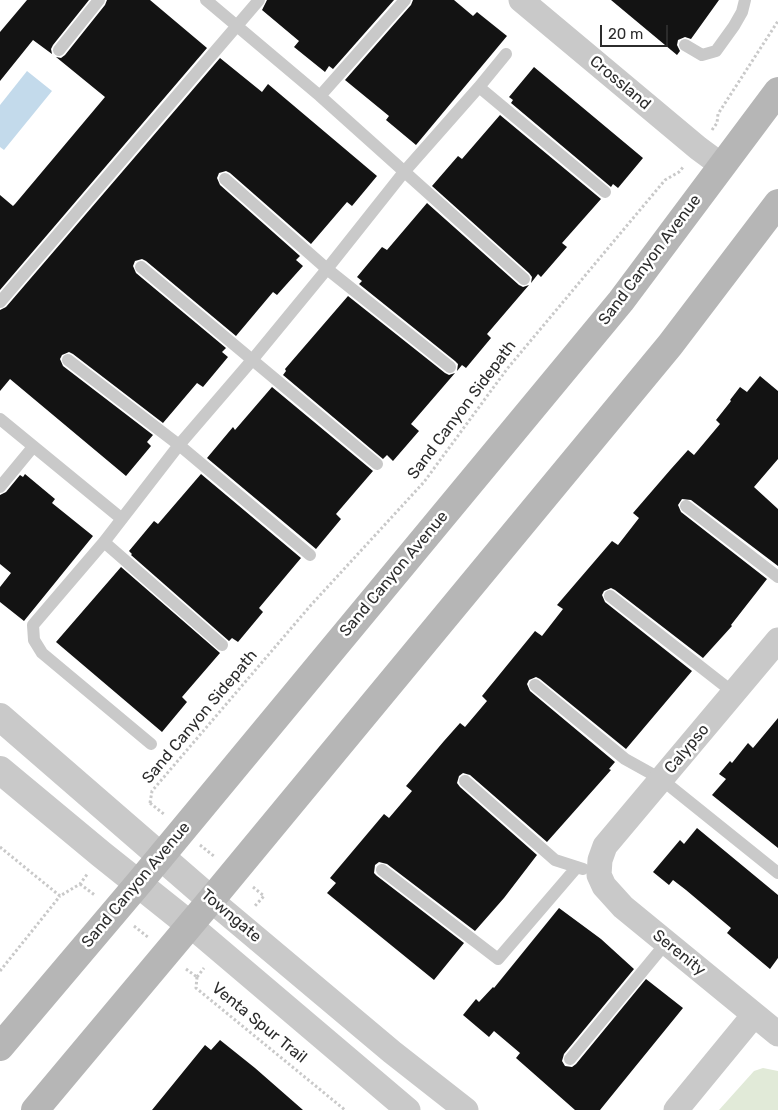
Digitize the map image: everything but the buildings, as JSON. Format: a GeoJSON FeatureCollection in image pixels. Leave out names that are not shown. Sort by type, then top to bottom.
{"type":"FeatureCollection","features":[{"type":"Feature","properties":{"kind":"main road","name":"Sand Canyon Avenue"},"geometry":{"type":"LineString","coordinates":[[0,1047],[114,910],[138,884],[621,301],[778,91]]}},
{"type":"Feature","properties":{"kind":"main road"},"geometry":{"type":"LineString","coordinates":[[35,1110],[670,345],[778,203]]}},
{"type":"Feature","properties":{"kind":"street","name":"Crossland"},"geometry":{"type":"LineString","coordinates":[[521,0],[698,148],[721,165]]}},
{"type":"Feature","properties":{"kind":"street","name":"Calypso"},"geometry":{"type":"LineString","coordinates":[[592,867],[605,846],[778,640]]}},
{"type":"Feature","properties":{"kind":"street","name":"Towngate"},"geometry":{"type":"LineString","coordinates":[[0,717],[211,900],[392,1052],[466,1110]]}},
{"type":"Feature","properties":{"kind":"street","name":"Towngate"},"geometry":{"type":"LineString","coordinates":[[0,770],[190,925],[408,1110]]}},
{"type":"Feature","properties":{"kind":"street","name":"Serenity"},"geometry":{"type":"LineString","coordinates":[[592,867],[604,886],[623,907],[778,1034]]}},
{"type":"Feature","properties":{"kind":"street"},"geometry":{"type":"LineString","coordinates":[[676,1110],[754,1015]]}},
{"type":"Feature","properties":{"kind":"lane"},"geometry":{"type":"LineString","coordinates":[[59,50],[99,0]]}},
{"type":"Feature","properties":{"kind":"lane"},"geometry":{"type":"LineString","coordinates":[[206,0],[320,96],[524,279]]}},
{"type":"Feature","properties":{"kind":"lane"},"geometry":{"type":"LineString","coordinates":[[0,302],[259,0]]}},
{"type":"Feature","properties":{"kind":"lane"},"geometry":{"type":"LineString","coordinates":[[320,96],[405,0]]}},
{"type":"Feature","properties":{"kind":"lane"},"geometry":{"type":"LineString","coordinates":[[685,45],[702,56],[716,51],[742,12],[745,0]]}},
{"type":"Feature","properties":{"kind":"lane"},"geometry":{"type":"LineString","coordinates":[[151,744],[42,653],[34,640],[33,625],[104,542],[179,445],[253,359],[404,172],[480,88],[506,54]]}},
{"type":"Feature","properties":{"kind":"lane"},"geometry":{"type":"LineString","coordinates":[[480,88],[604,192]]}},
{"type":"Feature","properties":{"kind":"lane"},"geometry":{"type":"LineString","coordinates":[[225,179],[327,269],[450,367]]}},
{"type":"Feature","properties":{"kind":"lane"},"geometry":{"type":"LineString","coordinates":[[141,267],[377,464]]}},
{"type":"Feature","properties":{"kind":"lane"},"geometry":{"type":"LineString","coordinates":[[68,360],[179,445],[310,555]]}},
{"type":"Feature","properties":{"kind":"lane"},"geometry":{"type":"LineString","coordinates":[[0,419],[122,519]]}},
{"type":"Feature","properties":{"kind":"lane"},"geometry":{"type":"LineString","coordinates":[[0,487],[33,447]]}},
{"type":"Feature","properties":{"kind":"lane"},"geometry":{"type":"LineString","coordinates":[[686,506],[778,577]]}},
{"type":"Feature","properties":{"kind":"lane"},"geometry":{"type":"LineString","coordinates":[[104,542],[222,645]]}},
{"type":"Feature","properties":{"kind":"lane"},"geometry":{"type":"LineString","coordinates":[[610,596],[734,693]]}},
{"type":"Feature","properties":{"kind":"lane"},"geometry":{"type":"LineString","coordinates":[[535,685],[625,759],[661,779],[778,873]]}},
{"type":"Feature","properties":{"kind":"lane"},"geometry":{"type":"LineString","coordinates":[[465,781],[555,860],[592,867]]}},
{"type":"Feature","properties":{"kind":"lane"},"geometry":{"type":"LineString","coordinates":[[382,870],[498,959],[592,867]]}},
{"type":"Feature","properties":{"kind":"lane"},"geometry":{"type":"LineString","coordinates":[[570,1060],[666,943]]}},
{"type":"Feature","properties":{"kind":"path","name":"Sand Canyon Sidepath"},"geometry":{"type":"LineString","coordinates":[[150,803],[152,790],[311,605],[424,482],[507,369],[666,180],[679,172],[717,123],[718,114],[778,20]]}},
{"type":"Feature","properties":{"kind":"path"},"geometry":{"type":"LineString","coordinates":[[0,847],[60,896],[0,971]]}},
{"type":"Feature","properties":{"kind":"path","name":"Venta Spur Trail"},"geometry":{"type":"LineString","coordinates":[[60,896],[80,884],[167,952],[196,977],[196,988],[345,1110]]}},
{"type":"Feature","properties":{"kind":"green space"},"geometry":{"type":"Polygon","coordinates":[[[763,1068],[778,1071],[778,1110],[719,1110],[754,1071],[763,1068]]]}},
{"type":"Feature","properties":{"kind":"water"},"geometry":{"type":"Polygon","coordinates":[[[27,71],[52,91],[4,150],[0,147],[0,105],[27,71]]]}}]}
